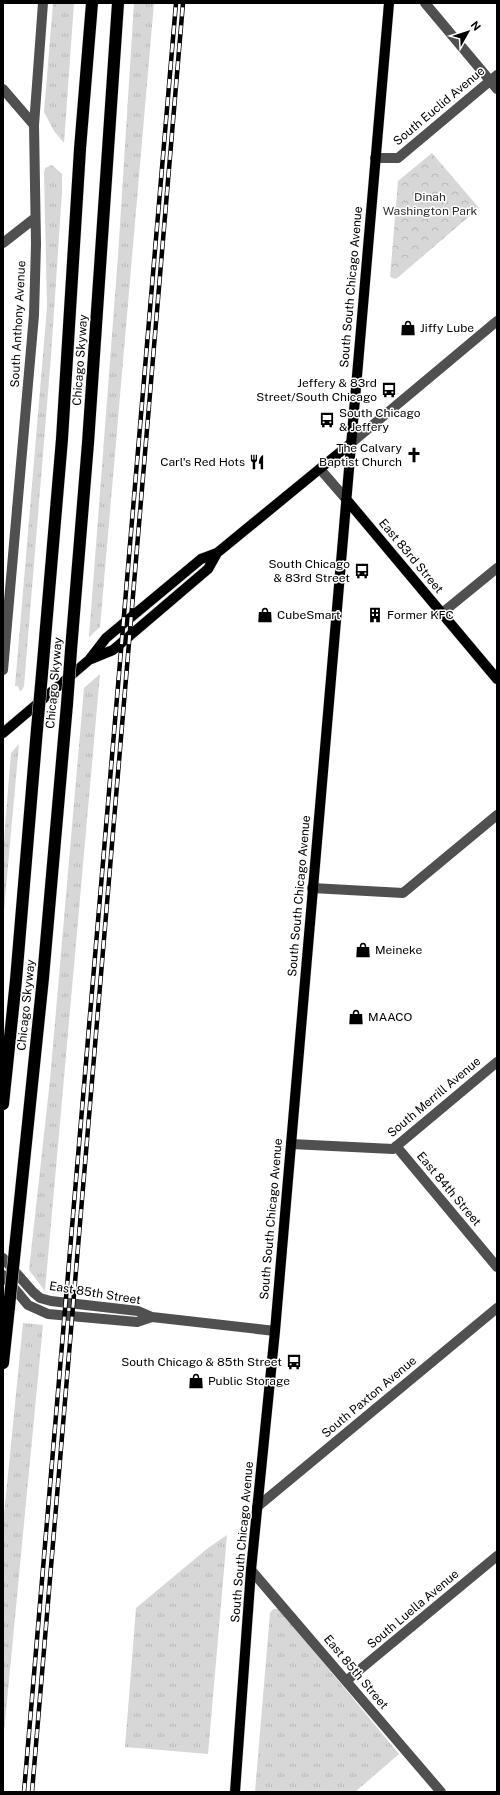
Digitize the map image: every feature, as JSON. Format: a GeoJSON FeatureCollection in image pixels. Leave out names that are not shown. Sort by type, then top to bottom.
{"type":"FeatureCollection","features":[{"type":"Feature","properties":{"kind":"highway","name":"Chicago Skyway"},"geometry":{"type":"LineString","coordinates":[[3,1104],[16,972],[62,439],[80,149],[92,3]]}},
{"type":"Feature","properties":{"kind":"highway","name":"Chicago Skyway"},"geometry":{"type":"LineString","coordinates":[[3,1364],[43,978],[67,704],[88,443],[118,3]]}},
{"type":"Feature","properties":{"kind":"main road","name":"South South Chicago Avenue"},"geometry":{"type":"LineString","coordinates":[[235,1792],[252,1570],[275,1331],[350,444],[390,3]]}},
{"type":"Feature","properties":{"kind":"main road"},"geometry":{"type":"LineString","coordinates":[[3,733],[89,660],[113,650],[208,569],[217,553],[350,444]]}},
{"type":"Feature","properties":{"kind":"main road","name":"East 83rd Street"},"geometry":{"type":"LineString","coordinates":[[346,499],[497,679]]}},
{"type":"Feature","properties":{"kind":"street","name":"South Anthony Avenue"},"geometry":{"type":"LineString","coordinates":[[3,670],[34,315],[36,218],[34,125],[43,3]]}},
{"type":"Feature","properties":{"kind":"street"},"geometry":{"type":"LineString","coordinates":[[425,3],[494,78],[497,89]]}},
{"type":"Feature","properties":{"kind":"street","name":"South Euclid Avenue"},"geometry":{"type":"LineString","coordinates":[[375,158],[398,158],[494,78]]}},
{"type":"Feature","properties":{"kind":"street"},"geometry":{"type":"LineString","coordinates":[[3,89],[34,125]]}},
{"type":"Feature","properties":{"kind":"street"},"geometry":{"type":"LineString","coordinates":[[3,243],[36,218]]}},
{"type":"Feature","properties":{"kind":"street"},"geometry":{"type":"LineString","coordinates":[[350,444],[497,321]]}},
{"type":"Feature","properties":{"kind":"street","name":"East 83rd Street"},"geometry":{"type":"LineString","coordinates":[[320,469],[346,499]]}},
{"type":"Feature","properties":{"kind":"street"},"geometry":{"type":"LineString","coordinates":[[442,613],[497,568]]}},
{"type":"Feature","properties":{"kind":"street"},"geometry":{"type":"LineString","coordinates":[[312,888],[403,893],[497,815]]}},
{"type":"Feature","properties":{"kind":"street","name":"South Merrill Avenue"},"geometry":{"type":"LineString","coordinates":[[291,1144],[393,1149],[497,1062]]}},
{"type":"Feature","properties":{"kind":"street","name":"East 84th Street"},"geometry":{"type":"LineString","coordinates":[[396,1146],[497,1267]]}},
{"type":"Feature","properties":{"kind":"street","name":"East 85th Street"},"geometry":{"type":"LineString","coordinates":[[3,1258],[40,1298],[51,1302],[138,1311],[152,1317],[275,1331]]}},
{"type":"Feature","properties":{"kind":"street","name":"East 85th Street"},"geometry":{"type":"LineString","coordinates":[[3,1275],[28,1305],[48,1314],[137,1322],[152,1317]]}},
{"type":"Feature","properties":{"kind":"street","name":"South Paxton Avenue"},"geometry":{"type":"LineString","coordinates":[[258,1507],[497,1308]]}},
{"type":"Feature","properties":{"kind":"street","name":"South Luella Avenue"},"geometry":{"type":"LineString","coordinates":[[346,1681],[497,1556]]}},
{"type":"Feature","properties":{"kind":"street","name":"East 85th Street"},"geometry":{"type":"LineString","coordinates":[[252,1570],[441,1792]]}},
{"type":"Feature","properties":{"kind":"green space"},"geometry":{"type":"Polygon","coordinates":[[[53,3],[74,3],[64,143],[54,131],[44,112],[53,3]]]}},
{"type":"Feature","properties":{"kind":"green space"},"geometry":{"type":"Polygon","coordinates":[[[134,3],[154,3],[100,627],[89,637],[118,256],[134,3]]]}},
{"type":"Feature","properties":{"kind":"green space","name":"Dinah Washington Park"},"geometry":{"type":"Polygon","coordinates":[[[432,153],[479,208],[396,279],[390,277],[398,181],[432,153]]]}},
{"type":"Feature","properties":{"kind":"green space"},"geometry":{"type":"Polygon","coordinates":[[[52,165],[62,174],[62,192],[51,356],[24,686],[20,691],[18,686],[15,686],[47,307],[44,173],[45,168],[52,165]]]}},
{"type":"Feature","properties":{"kind":"green space"},"geometry":{"type":"Polygon","coordinates":[[[100,674],[45,1291],[29,1270],[50,1080],[84,688],[100,674]]]}},
{"type":"Feature","properties":{"kind":"green space"},"geometry":{"type":"Polygon","coordinates":[[[19,744],[3,921],[3,852],[11,753],[19,744]]]}},
{"type":"Feature","properties":{"kind":"green space"},"geometry":{"type":"Polygon","coordinates":[[[23,1323],[43,1325],[3,1743],[3,1525],[23,1323]]]}},
{"type":"Feature","properties":{"kind":"green space"},"geometry":{"type":"Polygon","coordinates":[[[227,1535],[208,1754],[125,1747],[136,1608],[208,1548],[227,1535]]]}},
{"type":"Feature","properties":{"kind":"green space"},"geometry":{"type":"Polygon","coordinates":[[[273,1609],[279,1609],[399,1754],[355,1792],[255,1792],[270,1613],[273,1609]]]}},
{"type":"Feature","properties":{"kind":"railway"},"geometry":{"type":"LineString","coordinates":[[24,1792],[176,3]]}},
{"type":"Feature","properties":{"kind":"railway"},"geometry":{"type":"LineString","coordinates":[[32,1792],[183,3]]}},
{"type":"Feature","properties":{"kind":"place","name":"Jiffy Lube"},"geometry":{"type":"Point","coordinates":[408,328]}},
{"type":"Feature","properties":{"kind":"place","name":"Jeffery & 83rd Street/South Chicago"},"geometry":{"type":"Point","coordinates":[389,390]}},
{"type":"Feature","properties":{"kind":"place","name":"South Chicago & Jeffery"},"geometry":{"type":"Point","coordinates":[327,420]}},
{"type":"Feature","properties":{"kind":"place","name":"The Calvary Baptist Church"},"geometry":{"type":"Point","coordinates":[414,455]}},
{"type":"Feature","properties":{"kind":"place","name":"Carl's Red Hots"},"geometry":{"type":"Point","coordinates":[257,462]}},
{"type":"Feature","properties":{"kind":"place","name":"South Chicago & 83rd Street"},"geometry":{"type":"Point","coordinates":[362,571]}},
{"type":"Feature","properties":{"kind":"place","name":"CubeSmart"},"geometry":{"type":"Point","coordinates":[265,615]}},
{"type":"Feature","properties":{"kind":"place","name":"Former KFC"},"geometry":{"type":"Point","coordinates":[375,615]}},
{"type":"Feature","properties":{"kind":"place","name":"Meineke"},"geometry":{"type":"Point","coordinates":[363,950]}},
{"type":"Feature","properties":{"kind":"place","name":"MAACO"},"geometry":{"type":"Point","coordinates":[356,1017]}},
{"type":"Feature","properties":{"kind":"place","name":"South Chicago & 85th Street"},"geometry":{"type":"Point","coordinates":[294,1362]}},
{"type":"Feature","properties":{"kind":"place","name":"Public Storage"},"geometry":{"type":"Point","coordinates":[196,1381]}}]}
